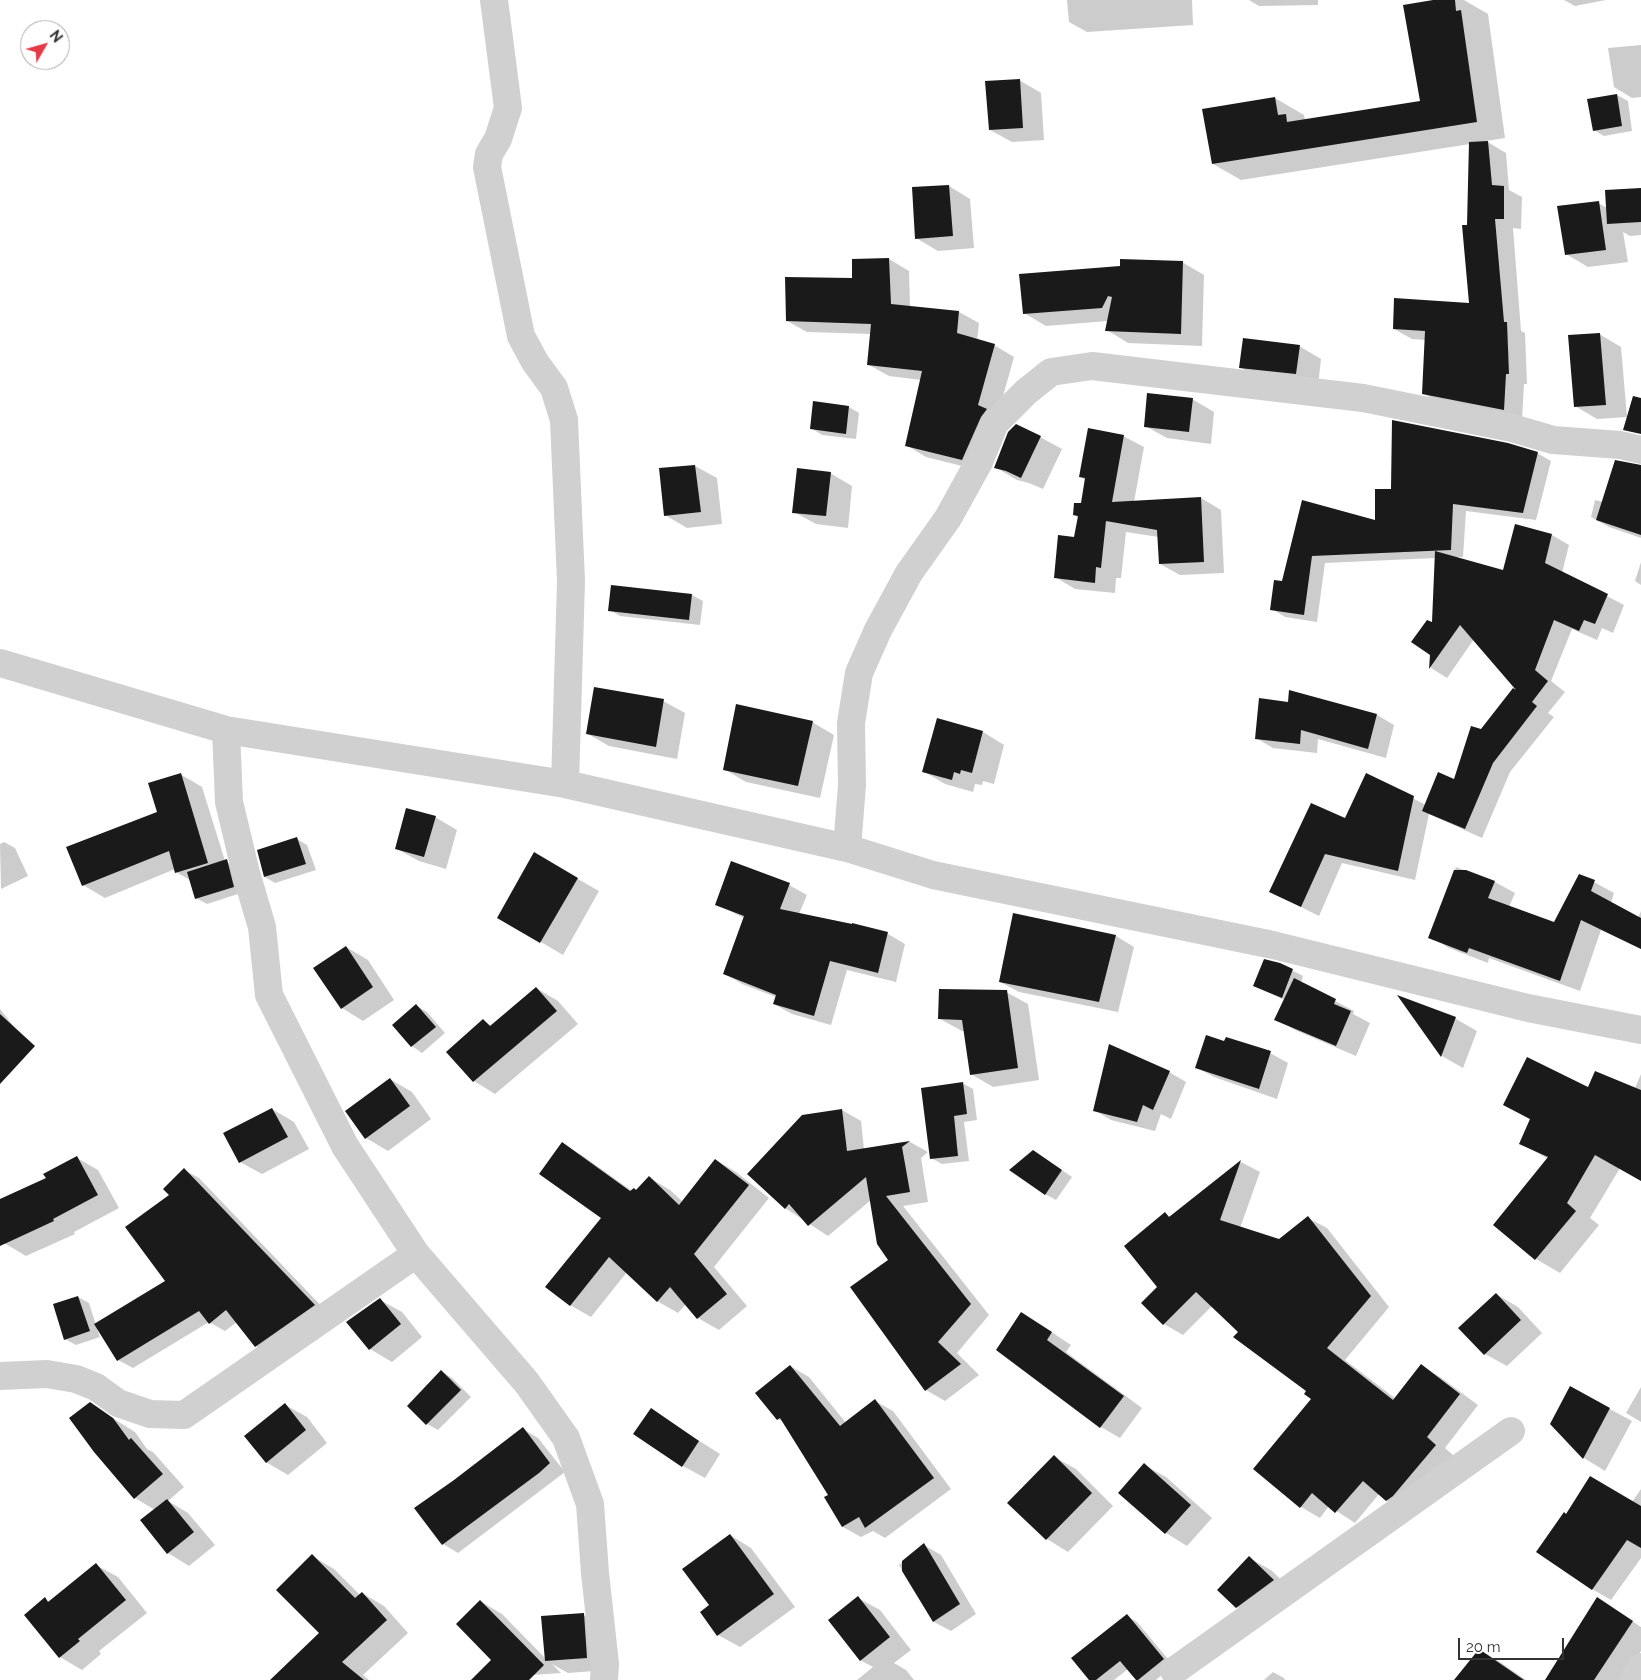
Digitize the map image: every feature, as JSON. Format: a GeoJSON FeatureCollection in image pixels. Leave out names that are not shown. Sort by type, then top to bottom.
{"type":"FeatureCollection","features":[{"type":"Feature","properties":{"kind":"street"},"geometry":{"type":"LineString","coordinates":[[494,0],[508,108],[498,139],[489,154],[487,167],[521,336],[535,362],[554,388],[564,420],[571,581],[566,784]]}},
{"type":"Feature","properties":{"kind":"street"},"geometry":{"type":"LineString","coordinates":[[847,848],[852,785],[851,723],[859,673],[878,630],[909,573],[948,518],[979,462],[995,423],[1026,392],[1051,372],[1092,366],[1364,398],[1512,428],[1553,440],[1620,445],[1641,450]]}},
{"type":"Feature","properties":{"kind":"street"},"geometry":{"type":"LineString","coordinates":[[0,663],[226,730],[566,784],[847,848],[933,875],[1273,945],[1528,1008],[1641,1030]]}},
{"type":"Feature","properties":{"kind":"street"},"geometry":{"type":"LineString","coordinates":[[226,730],[229,802],[246,873],[262,927],[268,995],[346,1146],[416,1254],[528,1383],[566,1438],[590,1504],[605,1664],[604,1680]]}},
{"type":"Feature","properties":{"kind":"street"},"geometry":{"type":"LineString","coordinates":[[0,1376],[47,1374],[76,1379],[96,1387],[118,1403],[150,1414],[184,1415],[416,1254]]}},
{"type":"Feature","properties":{"kind":"street"},"geometry":{"type":"LineString","coordinates":[[1171,1677],[1511,1431]]}},
{"type":"Feature","properties":{"kind":"street"},"geometry":{"type":"LineString","coordinates":[[1633,1680],[1641,1667]]}},
{"type":"Feature","properties":{"kind":"building"},"geometry":{"type":"Polygon","coordinates":[[[1433,0],[1455,0],[1456,11],[1461,10],[1477,122],[1212,164],[1202,109],[1275,97],[1278,115],[1286,114],[1287,122],[1420,101],[1403,5],[1433,0]]]}},
{"type":"Feature","properties":{"kind":"building"},"geometry":{"type":"Polygon","coordinates":[[[1020,79],[1023,128],[989,130],[985,81],[1020,79]]]}},
{"type":"Feature","properties":{"kind":"building"},"geometry":{"type":"Polygon","coordinates":[[[1617,94],[1622,126],[1593,131],[1587,99],[1617,94]]]}},
{"type":"Feature","properties":{"kind":"building"},"geometry":{"type":"Polygon","coordinates":[[[1488,141],[1492,185],[1504,186],[1504,219],[1495,219],[1504,322],[1507,322],[1509,374],[1506,374],[1504,410],[1422,394],[1425,331],[1393,329],[1394,298],[1469,303],[1462,225],[1467,225],[1469,142],[1488,141]]]}},
{"type":"Feature","properties":{"kind":"building"},"geometry":{"type":"Polygon","coordinates":[[[949,185],[953,236],[915,239],[912,187],[949,185]]]}},
{"type":"Feature","properties":{"kind":"building"},"geometry":{"type":"Polygon","coordinates":[[[1641,188],[1641,222],[1607,224],[1605,190],[1641,188]]]}},
{"type":"Feature","properties":{"kind":"building"},"geometry":{"type":"Polygon","coordinates":[[[1599,201],[1606,250],[1565,255],[1557,206],[1599,201]]]}},
{"type":"Feature","properties":{"kind":"building"},"geometry":{"type":"Polygon","coordinates":[[[889,258],[891,304],[959,311],[957,333],[995,344],[978,405],[987,409],[981,417],[962,460],[905,446],[922,371],[867,365],[871,324],[786,321],[785,277],[852,278],[852,259],[889,258]]]}},
{"type":"Feature","properties":{"kind":"building"},"geometry":{"type":"Polygon","coordinates":[[[1120,259],[1183,261],[1181,334],[1105,331],[1112,297],[1108,296],[1102,308],[1023,314],[1019,274],[1120,266],[1120,259]]]}},
{"type":"Feature","properties":{"kind":"building"},"geometry":{"type":"Polygon","coordinates":[[[1600,333],[1606,405],[1574,407],[1568,335],[1600,333]]]}},
{"type":"Feature","properties":{"kind":"building"},"geometry":{"type":"Polygon","coordinates":[[[1243,338],[1300,345],[1296,374],[1239,368],[1243,338]]]}},
{"type":"Feature","properties":{"kind":"building"},"geometry":{"type":"Polygon","coordinates":[[[1147,393],[1193,398],[1189,432],[1144,427],[1147,393]]]}},
{"type":"Feature","properties":{"kind":"building"},"geometry":{"type":"Polygon","coordinates":[[[1633,396],[1641,398],[1641,434],[1623,430],[1633,396]]]}},
{"type":"Feature","properties":{"kind":"building"},"geometry":{"type":"Polygon","coordinates":[[[813,401],[849,406],[846,434],[810,429],[813,401]]]}},
{"type":"Feature","properties":{"kind":"building"},"geometry":{"type":"Polygon","coordinates":[[[1392,420],[1508,443],[1538,452],[1523,513],[1453,504],[1451,550],[1312,556],[1304,615],[1270,610],[1274,580],[1282,581],[1302,500],[1375,520],[1375,489],[1391,489],[1392,420]]]}},
{"type":"Feature","properties":{"kind":"building"},"geometry":{"type":"Polygon","coordinates":[[[1016,424],[1041,436],[1021,478],[994,468],[1008,432],[1016,424]]]}},
{"type":"Feature","properties":{"kind":"building"},"geometry":{"type":"Polygon","coordinates":[[[1088,428],[1124,435],[1112,502],[1201,497],[1204,562],[1159,564],[1157,530],[1106,521],[1101,568],[1096,567],[1095,583],[1054,578],[1058,535],[1074,537],[1078,516],[1073,515],[1074,503],[1081,503],[1085,478],[1079,477],[1088,428]]]}},
{"type":"Feature","properties":{"kind":"building"},"geometry":{"type":"Polygon","coordinates":[[[1615,460],[1641,465],[1641,535],[1596,520],[1615,460]]]}},
{"type":"Feature","properties":{"kind":"building"},"geometry":{"type":"Polygon","coordinates":[[[695,465],[701,512],[664,516],[659,468],[695,465]]]}},
{"type":"Feature","properties":{"kind":"building"},"geometry":{"type":"Polygon","coordinates":[[[797,468],[831,472],[826,516],[792,513],[797,468]]]}},
{"type":"Feature","properties":{"kind":"building"},"geometry":{"type":"Polygon","coordinates":[[[1515,524],[1552,534],[1545,563],[1608,594],[1595,624],[1584,620],[1579,631],[1554,620],[1535,670],[1548,681],[1532,702],[1537,706],[1493,763],[1465,829],[1422,811],[1438,772],[1454,779],[1471,726],[1481,729],[1513,688],[1516,690],[1460,625],[1429,669],[1430,655],[1411,642],[1427,620],[1432,622],[1435,551],[1503,570],[1515,524]]]}},
{"type":"Feature","properties":{"kind":"building"},"geometry":{"type":"Polygon","coordinates":[[[611,585],[692,594],[689,620],[608,611],[611,585]]]}},
{"type":"Feature","properties":{"kind":"building"},"geometry":{"type":"Polygon","coordinates":[[[594,687],[664,699],[656,747],[586,734],[594,687]]]}},
{"type":"Feature","properties":{"kind":"building"},"geometry":{"type":"Polygon","coordinates":[[[1289,690],[1377,714],[1368,749],[1301,730],[1300,744],[1255,739],[1259,698],[1288,702],[1289,690]]]}},
{"type":"Feature","properties":{"kind":"building"},"geometry":{"type":"Polygon","coordinates":[[[736,704],[813,721],[798,786],[723,770],[736,704]]]}},
{"type":"Feature","properties":{"kind":"building"},"geometry":{"type":"Polygon","coordinates":[[[937,718],[983,731],[972,773],[961,770],[960,774],[954,772],[952,780],[922,772],[937,718]]]}},
{"type":"Feature","properties":{"kind":"building"},"geometry":{"type":"Polygon","coordinates":[[[181,773],[208,863],[175,873],[169,851],[82,886],[66,847],[157,812],[148,783],[181,773]]]}},
{"type":"Feature","properties":{"kind":"building"},"geometry":{"type":"Polygon","coordinates":[[[1366,773],[1414,796],[1398,871],[1325,854],[1301,907],[1269,892],[1311,803],[1345,818],[1366,773]]]}},
{"type":"Feature","properties":{"kind":"building"},"geometry":{"type":"Polygon","coordinates":[[[406,808],[436,816],[424,857],[395,849],[406,808]]]}},
{"type":"Feature","properties":{"kind":"building"},"geometry":{"type":"Polygon","coordinates":[[[297,837],[306,864],[264,877],[257,850],[297,837]]]}},
{"type":"Feature","properties":{"kind":"building"},"geometry":{"type":"Polygon","coordinates":[[[534,852],[578,878],[540,943],[497,918],[534,852]]]}},
{"type":"Feature","properties":{"kind":"building"},"geometry":{"type":"Polygon","coordinates":[[[227,859],[234,887],[195,899],[187,872],[227,859]]]}},
{"type":"Feature","properties":{"kind":"building"},"geometry":{"type":"Polygon","coordinates":[[[731,861],[790,883],[780,909],[888,932],[878,973],[830,961],[814,1016],[773,1004],[776,995],[723,974],[744,916],[715,905],[731,861]]]}},
{"type":"Feature","properties":{"kind":"building"},"geometry":{"type":"Polygon","coordinates":[[[1454,870],[1466,870],[1495,881],[1488,898],[1554,922],[1579,874],[1595,880],[1591,891],[1641,918],[1641,949],[1581,920],[1560,981],[1469,948],[1467,953],[1428,938],[1454,870]]]}},
{"type":"Feature","properties":{"kind":"building"},"geometry":{"type":"Polygon","coordinates":[[[1013,913],[1116,935],[1099,1002],[999,982],[1013,913]]]}},
{"type":"Feature","properties":{"kind":"building"},"geometry":{"type":"Polygon","coordinates":[[[346,946],[373,987],[341,1009],[313,968],[346,946]]]}},
{"type":"Feature","properties":{"kind":"building"},"geometry":{"type":"Polygon","coordinates":[[[1264,959],[1293,969],[1282,998],[1253,986],[1264,959]]]}},
{"type":"Feature","properties":{"kind":"building"},"geometry":{"type":"Polygon","coordinates":[[[1294,978],[1336,999],[1334,1004],[1351,1011],[1336,1046],[1274,1020],[1294,978]]]}},
{"type":"Feature","properties":{"kind":"building"},"geometry":{"type":"Polygon","coordinates":[[[536,987],[557,1011],[473,1082],[446,1052],[483,1019],[490,1026],[536,987]]]}},
{"type":"Feature","properties":{"kind":"building"},"geometry":{"type":"Polygon","coordinates":[[[939,989],[1007,990],[1018,1068],[970,1075],[962,1020],[938,1019],[939,989]]]}},
{"type":"Feature","properties":{"kind":"building"},"geometry":{"type":"Polygon","coordinates":[[[1397,995],[1456,1017],[1441,1057],[1397,995]]]}},
{"type":"Feature","properties":{"kind":"building"},"geometry":{"type":"Polygon","coordinates":[[[416,1004],[436,1027],[411,1047],[392,1025],[416,1004]]]}},
{"type":"Feature","properties":{"kind":"building"},"geometry":{"type":"Polygon","coordinates":[[[0,1014],[35,1046],[0,1084],[0,1014]]]}},
{"type":"Feature","properties":{"kind":"building"},"geometry":{"type":"Polygon","coordinates":[[[1206,1035],[1224,1041],[1226,1037],[1271,1051],[1259,1089],[1195,1068],[1206,1035]]]}},
{"type":"Feature","properties":{"kind":"building"},"geometry":{"type":"Polygon","coordinates":[[[1109,1044],[1170,1071],[1153,1110],[1143,1105],[1137,1122],[1093,1111],[1109,1044]]]}},
{"type":"Feature","properties":{"kind":"building"},"geometry":{"type":"Polygon","coordinates":[[[1527,1057],[1588,1087],[1595,1071],[1641,1090],[1641,1181],[1595,1155],[1567,1203],[1576,1211],[1535,1260],[1493,1225],[1548,1157],[1519,1144],[1530,1119],[1503,1105],[1527,1057]]]}},
{"type":"Feature","properties":{"kind":"building"},"geometry":{"type":"Polygon","coordinates":[[[390,1078],[410,1106],[365,1139],[345,1111],[390,1078]]]}},
{"type":"Feature","properties":{"kind":"building"},"geometry":{"type":"Polygon","coordinates":[[[963,1082],[967,1114],[954,1116],[958,1156],[930,1159],[921,1088],[963,1082]]]}},
{"type":"Feature","properties":{"kind":"building"},"geometry":{"type":"Polygon","coordinates":[[[272,1108],[288,1137],[239,1163],[223,1133],[272,1108]]]}},
{"type":"Feature","properties":{"kind":"building"},"geometry":{"type":"Polygon","coordinates":[[[842,1109],[847,1151],[910,1141],[902,1147],[910,1192],[886,1196],[971,1304],[938,1342],[961,1364],[925,1391],[850,1287],[888,1260],[877,1244],[866,1177],[808,1226],[789,1204],[785,1209],[747,1174],[802,1115],[842,1109]]]}},
{"type":"Feature","properties":{"kind":"building"},"geometry":{"type":"Polygon","coordinates":[[[562,1142],[630,1191],[634,1188],[636,1190],[649,1176],[679,1205],[715,1159],[749,1185],[694,1254],[727,1294],[697,1319],[670,1287],[657,1302],[609,1257],[570,1306],[545,1287],[601,1218],[539,1174],[562,1142]]]}},
{"type":"Feature","properties":{"kind":"building"},"geometry":{"type":"Polygon","coordinates":[[[1033,1150],[1062,1170],[1045,1195],[1009,1170],[1033,1150]]]}},
{"type":"Feature","properties":{"kind":"building"},"geometry":{"type":"Polygon","coordinates":[[[77,1156],[98,1195],[53,1219],[54,1221],[0,1246],[0,1199],[46,1178],[43,1174],[77,1156]]]}},
{"type":"Feature","properties":{"kind":"building"},"geometry":{"type":"Polygon","coordinates":[[[1241,1160],[1220,1220],[1279,1239],[1308,1216],[1371,1296],[1327,1348],[1393,1400],[1421,1364],[1460,1394],[1427,1437],[1436,1445],[1393,1496],[1386,1501],[1363,1481],[1335,1513],[1312,1493],[1300,1508],[1253,1469],[1311,1399],[1304,1394],[1306,1391],[1233,1337],[1238,1332],[1196,1292],[1163,1325],[1141,1303],[1157,1287],[1124,1246],[1165,1212],[1169,1217],[1241,1160]]]}},
{"type":"Feature","properties":{"kind":"building"},"geometry":{"type":"Polygon","coordinates":[[[184,1168],[315,1305],[255,1347],[226,1310],[209,1324],[199,1311],[117,1361],[94,1324],[165,1281],[125,1227],[169,1195],[163,1189],[184,1168]]]}},
{"type":"Feature","properties":{"kind":"building"},"geometry":{"type":"Polygon","coordinates":[[[1496,1293],[1521,1320],[1484,1355],[1458,1328],[1496,1293]]]}},
{"type":"Feature","properties":{"kind":"building"},"geometry":{"type":"Polygon","coordinates":[[[78,1296],[90,1331],[64,1340],[53,1304],[78,1296]]]}},
{"type":"Feature","properties":{"kind":"building"},"geometry":{"type":"Polygon","coordinates":[[[380,1298],[401,1324],[369,1350],[346,1322],[380,1298]]]}},
{"type":"Feature","properties":{"kind":"building"},"geometry":{"type":"Polygon","coordinates":[[[1021,1312],[1052,1332],[1047,1340],[1124,1396],[1100,1428],[996,1350],[1021,1312]]]}},
{"type":"Feature","properties":{"kind":"building"},"geometry":{"type":"Polygon","coordinates":[[[790,1365],[840,1426],[875,1399],[934,1478],[865,1528],[859,1517],[842,1527],[824,1497],[828,1495],[780,1418],[777,1420],[755,1393],[790,1365]]]}},
{"type":"Feature","properties":{"kind":"building"},"geometry":{"type":"Polygon","coordinates":[[[441,1370],[461,1390],[426,1425],[407,1406],[441,1370]]]}},
{"type":"Feature","properties":{"kind":"building"},"geometry":{"type":"Polygon","coordinates":[[[1570,1386],[1610,1408],[1583,1459],[1550,1424],[1570,1386]]]}},
{"type":"Feature","properties":{"kind":"building"},"geometry":{"type":"Polygon","coordinates":[[[90,1402],[113,1418],[129,1440],[131,1438],[163,1474],[134,1499],[94,1452],[69,1418],[90,1402]]]}},
{"type":"Feature","properties":{"kind":"building"},"geometry":{"type":"Polygon","coordinates":[[[285,1403],[306,1430],[266,1463],[244,1436],[285,1403]]]}},
{"type":"Feature","properties":{"kind":"building"},"geometry":{"type":"Polygon","coordinates":[[[651,1408],[699,1441],[682,1467],[633,1434],[651,1408]]]}},
{"type":"Feature","properties":{"kind":"building"},"geometry":{"type":"Polygon","coordinates":[[[523,1427],[550,1463],[442,1545],[414,1508],[523,1427]]]}},
{"type":"Feature","properties":{"kind":"building"},"geometry":{"type":"Polygon","coordinates":[[[1054,1455],[1092,1493],[1046,1540],[1007,1503],[1054,1455]]]}},
{"type":"Feature","properties":{"kind":"building"},"geometry":{"type":"Polygon","coordinates":[[[1144,1463],[1191,1505],[1165,1534],[1118,1493],[1144,1463]]]}},
{"type":"Feature","properties":{"kind":"building"},"geometry":{"type":"Polygon","coordinates":[[[1590,1476],[1641,1506],[1641,1548],[1627,1540],[1592,1590],[1536,1552],[1564,1512],[1566,1514],[1590,1476]]]}},
{"type":"Feature","properties":{"kind":"building"},"geometry":{"type":"Polygon","coordinates":[[[167,1499],[194,1532],[167,1554],[140,1520],[167,1499]]]}},
{"type":"Feature","properties":{"kind":"building"},"geometry":{"type":"Polygon","coordinates":[[[730,1534],[774,1594],[717,1636],[700,1612],[709,1605],[682,1569],[730,1534]]]}},
{"type":"Feature","properties":{"kind":"building"},"geometry":{"type":"Polygon","coordinates":[[[924,1543],[960,1604],[933,1622],[902,1571],[902,1561],[924,1543]]]}},
{"type":"Feature","properties":{"kind":"building"},"geometry":{"type":"Polygon","coordinates":[[[312,1554],[355,1598],[362,1592],[387,1620],[342,1662],[364,1680],[270,1680],[319,1633],[276,1590],[312,1554]]]}},
{"type":"Feature","properties":{"kind":"building"},"geometry":{"type":"Polygon","coordinates":[[[1249,1556],[1274,1580],[1236,1608],[1217,1590],[1249,1556]]]}},
{"type":"Feature","properties":{"kind":"building"},"geometry":{"type":"Polygon","coordinates":[[[96,1563],[126,1600],[78,1639],[80,1641],[59,1658],[24,1615],[45,1597],[48,1602],[96,1563]]]}},
{"type":"Feature","properties":{"kind":"building"},"geometry":{"type":"Polygon","coordinates":[[[858,1596],[890,1637],[860,1661],[828,1620],[858,1596]]]}},
{"type":"Feature","properties":{"kind":"building"},"geometry":{"type":"Polygon","coordinates":[[[1597,1597],[1633,1621],[1594,1680],[1545,1680],[1597,1597]]]}},
{"type":"Feature","properties":{"kind":"building"},"geometry":{"type":"Polygon","coordinates":[[[480,1600],[544,1665],[529,1680],[471,1680],[491,1660],[456,1624],[480,1600]]]}},
{"type":"Feature","properties":{"kind":"building"},"geometry":{"type":"Polygon","coordinates":[[[584,1613],[587,1658],[545,1661],[541,1616],[584,1613]]]}},
{"type":"Feature","properties":{"kind":"building"},"geometry":{"type":"Polygon","coordinates":[[[1127,1614],[1164,1659],[1138,1680],[1120,1661],[1096,1680],[1089,1680],[1071,1658],[1127,1614]]]}},
{"type":"Feature","properties":{"kind":"building"},"geometry":{"type":"Polygon","coordinates":[[[1479,1649],[1524,1680],[1454,1680],[1479,1649]]]}}]}
